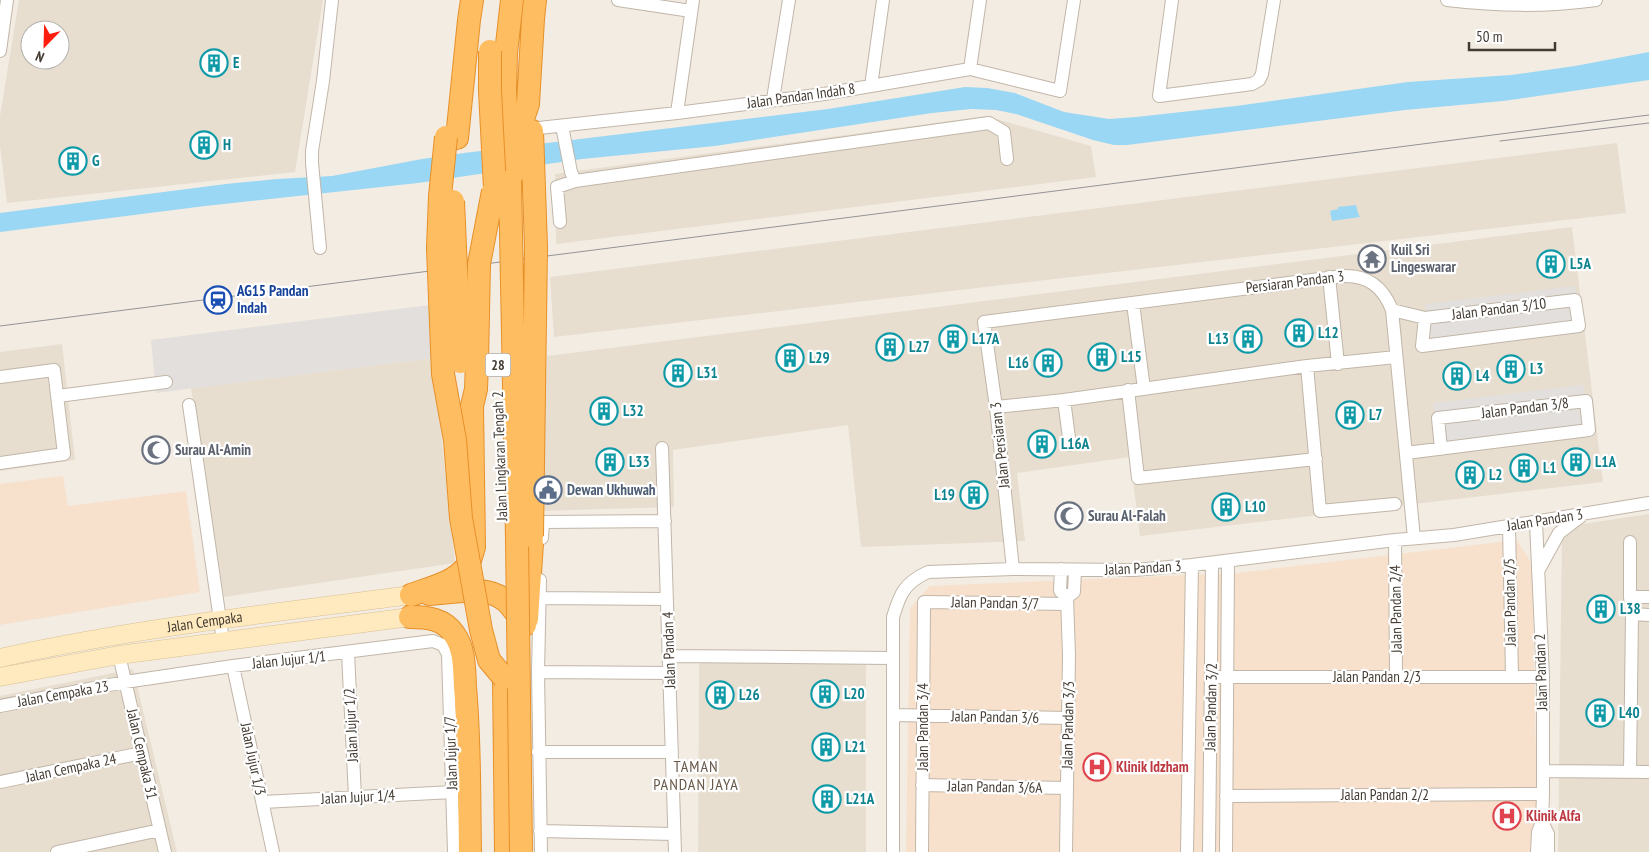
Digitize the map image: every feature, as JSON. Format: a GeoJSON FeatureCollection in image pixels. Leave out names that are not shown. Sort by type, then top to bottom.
{"type":"FeatureCollection","features":[{"type":"Feature","properties":{"kind":"highway","name":"Jalan Lingkaran Tengah 2"},"geometry":{"type":"LineString","coordinates":[[497,0],[490,51],[490,91],[502,182],[518,560],[521,852]]}},
{"type":"Feature","properties":{"kind":"highway","name":"Jalan Lingkaran Tengah 2"},"geometry":{"type":"LineString","coordinates":[[506,852],[502,182],[506,53],[512,0]]}},
{"type":"Feature","properties":{"kind":"highway"},"geometry":{"type":"LineString","coordinates":[[531,852],[526,626],[532,543],[533,361],[536,272],[531,122],[534,9]]}},
{"type":"Feature","properties":{"kind":"highway"},"geometry":{"type":"LineString","coordinates":[[471,10],[461,43],[452,138],[440,196],[438,248],[443,374],[455,440],[461,518],[481,630],[488,660],[504,678]]}},
{"type":"Feature","properties":{"kind":"highway"},"geometry":{"type":"LineString","coordinates":[[411,595],[447,582],[467,566],[474,547],[472,406],[464,390],[479,264],[502,182],[524,141],[531,122]]}},
{"type":"Feature","properties":{"kind":"highway"},"geometry":{"type":"LineString","coordinates":[[452,138],[453,200],[468,362]]}},
{"type":"Feature","properties":{"kind":"highway"},"geometry":{"type":"LineString","coordinates":[[411,595],[482,591],[496,594],[506,601],[526,626]]}},
{"type":"Feature","properties":{"kind":"highway"},"geometry":{"type":"LineString","coordinates":[[410,617],[425,617],[442,622],[454,633],[461,649],[468,721],[470,852]]}},
{"type":"Feature","properties":{"kind":"main road","name":"Jalan Cempaka"},"geometry":{"type":"LineString","coordinates":[[0,658],[59,645],[220,620],[411,595]]}},
{"type":"Feature","properties":{"kind":"main road","name":"Jalan Cempaka"},"geometry":{"type":"LineString","coordinates":[[0,677],[119,655],[410,617]]}},
{"type":"Feature","properties":{"kind":"street"},"geometry":{"type":"LineString","coordinates":[[0,51],[8,0]]}},
{"type":"Feature","properties":{"kind":"street"},"geometry":{"type":"LineString","coordinates":[[320,248],[312,163],[313,137],[323,81],[332,0]]}},
{"type":"Feature","properties":{"kind":"street"},"geometry":{"type":"LineString","coordinates":[[618,0],[692,6],[677,113]]}},
{"type":"Feature","properties":{"kind":"street"},"geometry":{"type":"LineString","coordinates":[[773,99],[789,0]]}},
{"type":"Feature","properties":{"kind":"street"},"geometry":{"type":"LineString","coordinates":[[871,86],[883,0]]}},
{"type":"Feature","properties":{"kind":"street"},"geometry":{"type":"LineString","coordinates":[[970,69],[980,0]]}},
{"type":"Feature","properties":{"kind":"street","name":"Jalan Pandan Indah 8"},"geometry":{"type":"LineString","coordinates":[[531,122],[563,131],[871,86],[970,69],[1060,91],[1074,0]]}},
{"type":"Feature","properties":{"kind":"street"},"geometry":{"type":"LineString","coordinates":[[1172,0],[1159,96],[1252,84],[1259,80],[1262,74],[1274,0]]}},
{"type":"Feature","properties":{"kind":"street"},"geometry":{"type":"LineString","coordinates":[[1447,0],[1496,6],[1563,5],[1596,0]]}},
{"type":"Feature","properties":{"kind":"street"},"geometry":{"type":"LineString","coordinates":[[560,222],[557,187],[573,177],[989,123],[1004,132],[1007,159]]}},
{"type":"Feature","properties":{"kind":"street"},"geometry":{"type":"LineString","coordinates":[[563,131],[573,177]]}},
{"type":"Feature","properties":{"kind":"street","name":"Persiaran Pandan 3"},"geometry":{"type":"LineString","coordinates":[[984,322],[1329,277],[1352,275],[1370,281],[1384,292],[1392,310],[1414,538]]}},
{"type":"Feature","properties":{"kind":"street"},"geometry":{"type":"LineString","coordinates":[[1329,277],[1338,364]]}},
{"type":"Feature","properties":{"kind":"street","name":"Jalan Pandan 3/10"},"geometry":{"type":"LineString","coordinates":[[1575,300],[1579,326],[1422,346],[1425,318],[1575,300]]}},
{"type":"Feature","properties":{"kind":"street"},"geometry":{"type":"LineString","coordinates":[[1133,303],[1144,389]]}},
{"type":"Feature","properties":{"kind":"street"},"geometry":{"type":"LineString","coordinates":[[1392,310],[1425,318]]}},
{"type":"Feature","properties":{"kind":"street","name":"Jalan Persiaran 3"},"geometry":{"type":"LineString","coordinates":[[984,322],[996,407],[1013,569]]}},
{"type":"Feature","properties":{"kind":"street"},"geometry":{"type":"LineString","coordinates":[[996,407],[1064,400],[1307,366],[1396,357]]}},
{"type":"Feature","properties":{"kind":"street"},"geometry":{"type":"LineString","coordinates":[[1307,366],[1320,511],[1395,504]]}},
{"type":"Feature","properties":{"kind":"street"},"geometry":{"type":"LineString","coordinates":[[0,377],[54,370],[64,454],[0,463]]}},
{"type":"Feature","properties":{"kind":"street"},"geometry":{"type":"LineString","coordinates":[[58,396],[166,382]]}},
{"type":"Feature","properties":{"kind":"street"},"geometry":{"type":"LineString","coordinates":[[1128,390],[1138,478],[1316,459]]}},
{"type":"Feature","properties":{"kind":"street"},"geometry":{"type":"LineString","coordinates":[[1064,400],[1070,445]]}},
{"type":"Feature","properties":{"kind":"street","name":"Jalan Pandan 3/8"},"geometry":{"type":"LineString","coordinates":[[1406,453],[1441,449],[1589,430],[1586,402],[1438,418],[1441,449]]}},
{"type":"Feature","properties":{"kind":"street"},"geometry":{"type":"LineString","coordinates":[[189,405],[223,641]]}},
{"type":"Feature","properties":{"kind":"street","name":"Jalan Pandan 4"},"geometry":{"type":"LineString","coordinates":[[662,448],[675,852]]}},
{"type":"Feature","properties":{"kind":"street","name":"Jalan Pandan 3"},"geometry":{"type":"LineString","coordinates":[[893,852],[893,617],[904,588],[917,577],[928,572],[1013,569],[1134,570],[1192,565],[1395,540],[1454,535],[1649,503]]}},
{"type":"Feature","properties":{"kind":"street"},"geometry":{"type":"LineString","coordinates":[[1538,571],[1559,533],[1568,524],[1584,514]]}},
{"type":"Feature","properties":{"kind":"street"},"geometry":{"type":"LineString","coordinates":[[541,852],[538,672],[543,522],[665,521]]}},
{"type":"Feature","properties":{"kind":"street","name":"Jalan Pandan 2"},"geometry":{"type":"LineString","coordinates":[[1536,522],[1543,677],[1543,794],[1542,822],[1538,832],[1537,852]]}},
{"type":"Feature","properties":{"kind":"street"},"geometry":{"type":"LineString","coordinates":[[1510,526],[1523,532],[1528,538],[1538,571]]}},
{"type":"Feature","properties":{"kind":"street","name":"Jalan Pandan 2/5"},"geometry":{"type":"LineString","coordinates":[[1510,526],[1512,677]]}},
{"type":"Feature","properties":{"kind":"street","name":"Jalan Pandan 2/4"},"geometry":{"type":"LineString","coordinates":[[1395,540],[1396,677]]}},
{"type":"Feature","properties":{"kind":"street"},"geometry":{"type":"LineString","coordinates":[[1630,542],[1630,597],[1632,614],[1630,772]]}},
{"type":"Feature","properties":{"kind":"street"},"geometry":{"type":"LineString","coordinates":[[1226,852],[1228,561]]}},
{"type":"Feature","properties":{"kind":"street","name":"Jalan Pandan 3/2"},"geometry":{"type":"LineString","coordinates":[[1209,852],[1212,562]]}},
{"type":"Feature","properties":{"kind":"street","name":"Jalan Pandan 3/2"},"geometry":{"type":"LineString","coordinates":[[1187,852],[1192,565]]}},
{"type":"Feature","properties":{"kind":"street","name":"Jalan Pandan 3/3"},"geometry":{"type":"LineString","coordinates":[[1061,570],[1060,591],[1067,601],[1069,656],[1066,852]]}},
{"type":"Feature","properties":{"kind":"street","name":"Jalan Pandan 3/3"},"geometry":{"type":"LineString","coordinates":[[1067,601],[1074,592],[1075,570]]}},
{"type":"Feature","properties":{"kind":"street"},"geometry":{"type":"LineString","coordinates":[[1630,597],[1649,597]]}},
{"type":"Feature","properties":{"kind":"street"},"geometry":{"type":"LineString","coordinates":[[540,598],[667,599]]}},
{"type":"Feature","properties":{"kind":"street","name":"Jalan Pandan 3/7"},"geometry":{"type":"LineString","coordinates":[[924,602],[1067,601]]}},
{"type":"Feature","properties":{"kind":"street","name":"Jalan Pandan 3/4"},"geometry":{"type":"LineString","coordinates":[[922,852],[924,602]]}},
{"type":"Feature","properties":{"kind":"street"},"geometry":{"type":"LineString","coordinates":[[1632,614],[1649,614]]}},
{"type":"Feature","properties":{"kind":"street","name":"Jalan Jujur 1/1"},"geometry":{"type":"LineString","coordinates":[[125,682],[233,666],[433,641],[442,645],[448,654]]}},
{"type":"Feature","properties":{"kind":"street","name":"Jalan Jujur 1/2"},"geometry":{"type":"LineString","coordinates":[[348,653],[355,797]]}},
{"type":"Feature","properties":{"kind":"street","name":"Jalan Jujur 1/7"},"geometry":{"type":"LineString","coordinates":[[448,654],[454,852]]}},
{"type":"Feature","properties":{"kind":"street","name":"Jalan Cempaka 31"},"geometry":{"type":"LineString","coordinates":[[119,655],[165,852]]}},
{"type":"Feature","properties":{"kind":"street"},"geometry":{"type":"LineString","coordinates":[[669,656],[892,658]]}},
{"type":"Feature","properties":{"kind":"street","name":"Jalan Jujur 1/3"},"geometry":{"type":"LineString","coordinates":[[233,666],[274,852]]}},
{"type":"Feature","properties":{"kind":"street"},"geometry":{"type":"LineString","coordinates":[[538,672],[669,674]]}},
{"type":"Feature","properties":{"kind":"street","name":"Jalan Pandan 2/3"},"geometry":{"type":"LineString","coordinates":[[1211,677],[1543,677]]}},
{"type":"Feature","properties":{"kind":"street","name":"Jalan Cempaka 23"},"geometry":{"type":"LineString","coordinates":[[0,706],[125,682]]}},
{"type":"Feature","properties":{"kind":"street","name":"Jalan Pandan 3/6"},"geometry":{"type":"LineString","coordinates":[[893,715],[1068,718]]}},
{"type":"Feature","properties":{"kind":"street"},"geometry":{"type":"LineString","coordinates":[[538,752],[672,752]]}},
{"type":"Feature","properties":{"kind":"street","name":"Jalan Cempaka 24"},"geometry":{"type":"LineString","coordinates":[[0,782],[142,753]]}},
{"type":"Feature","properties":{"kind":"street"},"geometry":{"type":"LineString","coordinates":[[1543,771],[1649,772]]}},
{"type":"Feature","properties":{"kind":"street","name":"Jalan Pandan 3/6A"},"geometry":{"type":"LineString","coordinates":[[922,785],[1067,788]]}},
{"type":"Feature","properties":{"kind":"street","name":"Jalan Jujur 1/4"},"geometry":{"type":"LineString","coordinates":[[262,802],[453,792]]}},
{"type":"Feature","properties":{"kind":"street","name":"Jalan Pandan 2/2"},"geometry":{"type":"LineString","coordinates":[[1226,796],[1543,794]]}},
{"type":"Feature","properties":{"kind":"street","name":"Jalan Pandan 2"},"geometry":{"type":"LineString","coordinates":[[1542,822],[1548,834],[1548,852]]}},
{"type":"Feature","properties":{"kind":"street"},"geometry":{"type":"LineString","coordinates":[[63,851],[160,830]]}},
{"type":"Feature","properties":{"kind":"street"},"geometry":{"type":"LineString","coordinates":[[540,831],[674,834]]}},
{"type":"Feature","properties":{"kind":"shaded area"},"geometry":{"type":"Polygon","coordinates":[[[19,0],[323,0],[295,172],[7,203],[0,146],[0,116],[19,0]]]}},
{"type":"Feature","properties":{"kind":"shaded area"},"geometry":{"type":"Polygon","coordinates":[[[986,116],[1091,146],[1096,177],[556,244],[555,174],[986,116]]]}},
{"type":"Feature","properties":{"kind":"shaded area"},"geometry":{"type":"Polygon","coordinates":[[[1617,143],[1626,213],[554,337],[550,277],[1617,143]]]}},
{"type":"Feature","properties":{"kind":"shaded area"},"geometry":{"type":"Polygon","coordinates":[[[1572,227],[1603,482],[1140,536],[1130,457],[1017,473],[1025,541],[861,547],[848,425],[673,450],[674,507],[540,511],[547,356],[1572,227]]]}},
{"type":"Feature","properties":{"kind":"shaded area"},"geometry":{"type":"Polygon","coordinates":[[[1575,286],[1582,332],[1432,351],[1425,304],[1575,286]]]}},
{"type":"Feature","properties":{"kind":"shaded area"},"geometry":{"type":"Polygon","coordinates":[[[430,305],[433,358],[156,393],[151,340],[430,305]]]}},
{"type":"Feature","properties":{"kind":"shaded area"},"geometry":{"type":"Polygon","coordinates":[[[62,344],[75,460],[0,471],[0,352],[62,344]]]}},
{"type":"Feature","properties":{"kind":"shaded area"},"geometry":{"type":"Polygon","coordinates":[[[433,358],[455,563],[224,597],[191,388],[433,358]]]}},
{"type":"Feature","properties":{"kind":"shaded area"},"geometry":{"type":"Polygon","coordinates":[[[1583,385],[1590,432],[1440,451],[1433,403],[1583,385]]]}},
{"type":"Feature","properties":{"kind":"shaded area"},"geometry":{"type":"Polygon","coordinates":[[[63,476],[68,506],[186,491],[200,592],[0,625],[0,484],[63,476]]]}},
{"type":"Feature","properties":{"kind":"shaded area"},"geometry":{"type":"Polygon","coordinates":[[[1649,514],[1649,852],[1558,852],[1562,535],[1569,526],[1649,514]]]}},
{"type":"Feature","properties":{"kind":"shaded area"},"geometry":{"type":"Polygon","coordinates":[[[1517,540],[1532,564],[1538,852],[906,852],[910,608],[930,586],[1237,573],[1517,540]]]}},
{"type":"Feature","properties":{"kind":"shaded area"},"geometry":{"type":"Polygon","coordinates":[[[699,662],[866,663],[866,852],[698,852],[699,662]]]}},
{"type":"Feature","properties":{"kind":"shaded area"},"geometry":{"type":"Polygon","coordinates":[[[133,669],[177,852],[0,852],[0,696],[133,669]]]}},
{"type":"Feature","properties":{"kind":"water"},"geometry":{"type":"Polygon","coordinates":[[[1649,52],[1649,80],[1503,101],[1405,110],[1127,145],[1114,145],[1093,140],[1016,114],[996,110],[971,109],[932,113],[715,146],[582,159],[418,183],[205,206],[0,232],[0,213],[226,184],[332,176],[464,153],[828,109],[965,87],[987,88],[1015,93],[1064,112],[1109,119],[1236,106],[1408,82],[1511,75],[1575,66],[1649,52]]]}},
{"type":"Feature","properties":{"kind":"water"},"geometry":{"type":"Polygon","coordinates":[[[1356,205],[1360,217],[1332,221],[1330,211],[1338,209],[1338,207],[1356,205]]]}},
{"type":"Feature","properties":{"kind":"tram line"},"geometry":{"type":"LineString","coordinates":[[0,326],[1649,115]]}},
{"type":"Feature","properties":{"kind":"tram line"},"geometry":{"type":"LineString","coordinates":[[1500,141],[1649,123]]}},
{"type":"Feature","properties":{"kind":"place","name":"E"},"geometry":{"type":"Point","coordinates":[214,63]}},
{"type":"Feature","properties":{"kind":"place","name":"H"},"geometry":{"type":"Point","coordinates":[204,145]}},
{"type":"Feature","properties":{"kind":"place","name":"G"},"geometry":{"type":"Point","coordinates":[73,161]}},
{"type":"Feature","properties":{"kind":"place","name":"Kuil Sri Lingeswarar"},"geometry":{"type":"Point","coordinates":[1372,259]}},
{"type":"Feature","properties":{"kind":"place","name":"L5A"},"geometry":{"type":"Point","coordinates":[1551,264]}},
{"type":"Feature","properties":{"kind":"place","name":"AG15 Pandan Indah"},"geometry":{"type":"Point","coordinates":[218,300]}},
{"type":"Feature","properties":{"kind":"place","name":"L12"},"geometry":{"type":"Point","coordinates":[1299,333]}},
{"type":"Feature","properties":{"kind":"place","name":"L17A"},"geometry":{"type":"Point","coordinates":[953,339]}},
{"type":"Feature","properties":{"kind":"place","name":"L13"},"geometry":{"type":"Point","coordinates":[1248,339]}},
{"type":"Feature","properties":{"kind":"place","name":"L27"},"geometry":{"type":"Point","coordinates":[890,347]}},
{"type":"Feature","properties":{"kind":"place","name":"L15"},"geometry":{"type":"Point","coordinates":[1102,357]}},
{"type":"Feature","properties":{"kind":"place","name":"L29"},"geometry":{"type":"Point","coordinates":[790,358]}},
{"type":"Feature","properties":{"kind":"place","name":"L16"},"geometry":{"type":"Point","coordinates":[1048,363]}},
{"type":"Feature","properties":{"kind":"place","name":"L3"},"geometry":{"type":"Point","coordinates":[1511,369]}},
{"type":"Feature","properties":{"kind":"place","name":"L31"},"geometry":{"type":"Point","coordinates":[678,373]}},
{"type":"Feature","properties":{"kind":"place","name":"L4"},"geometry":{"type":"Point","coordinates":[1457,376]}},
{"type":"Feature","properties":{"kind":"place","name":"L32"},"geometry":{"type":"Point","coordinates":[604,411]}},
{"type":"Feature","properties":{"kind":"place","name":"L7"},"geometry":{"type":"Point","coordinates":[1350,415]}},
{"type":"Feature","properties":{"kind":"place","name":"L16A"},"geometry":{"type":"Point","coordinates":[1042,444]}},
{"type":"Feature","properties":{"kind":"place","name":"Surau Al-Amin"},"geometry":{"type":"Point","coordinates":[156,450]}},
{"type":"Feature","properties":{"kind":"place","name":"L33"},"geometry":{"type":"Point","coordinates":[610,462]}},
{"type":"Feature","properties":{"kind":"place","name":"L1A"},"geometry":{"type":"Point","coordinates":[1576,462]}},
{"type":"Feature","properties":{"kind":"place","name":"L1"},"geometry":{"type":"Point","coordinates":[1524,468]}},
{"type":"Feature","properties":{"kind":"place","name":"L2"},"geometry":{"type":"Point","coordinates":[1470,475]}},
{"type":"Feature","properties":{"kind":"place","name":"Dewan Ukhuwah"},"geometry":{"type":"Point","coordinates":[548,490]}},
{"type":"Feature","properties":{"kind":"place","name":"L19"},"geometry":{"type":"Point","coordinates":[974,495]}},
{"type":"Feature","properties":{"kind":"place","name":"L10"},"geometry":{"type":"Point","coordinates":[1226,507]}},
{"type":"Feature","properties":{"kind":"place","name":"Surau Al-Falah"},"geometry":{"type":"Point","coordinates":[1069,516]}},
{"type":"Feature","properties":{"kind":"place","name":"L38"},"geometry":{"type":"Point","coordinates":[1601,609]}},
{"type":"Feature","properties":{"kind":"place","name":"L20"},"geometry":{"type":"Point","coordinates":[825,694]}},
{"type":"Feature","properties":{"kind":"place","name":"L26"},"geometry":{"type":"Point","coordinates":[720,695]}},
{"type":"Feature","properties":{"kind":"place","name":"L40"},"geometry":{"type":"Point","coordinates":[1600,713]}},
{"type":"Feature","properties":{"kind":"place","name":"L21"},"geometry":{"type":"Point","coordinates":[826,747]}},
{"type":"Feature","properties":{"kind":"place","name":"Klinik Idzham"},"geometry":{"type":"Point","coordinates":[1097,767]}},
{"type":"Feature","properties":{"kind":"place","name":"L21A"},"geometry":{"type":"Point","coordinates":[827,799]}},
{"type":"Feature","properties":{"kind":"place","name":"Klinik Alfa"},"geometry":{"type":"Point","coordinates":[1507,816]}},
{"type":"Feature","properties":{"kind":"district","name":"TAMAN PANDAN JAYA"},"geometry":{"type":"Point","coordinates":[696,775]}}]}
